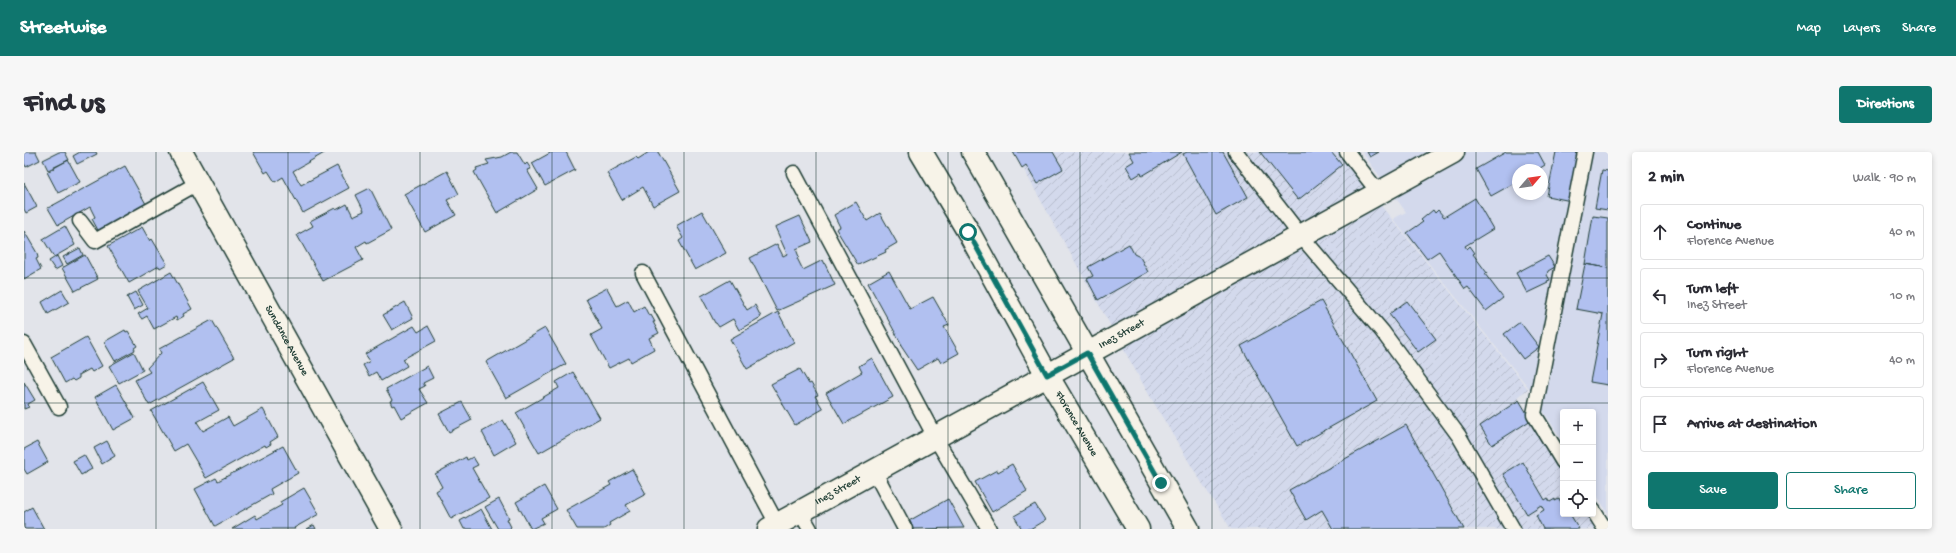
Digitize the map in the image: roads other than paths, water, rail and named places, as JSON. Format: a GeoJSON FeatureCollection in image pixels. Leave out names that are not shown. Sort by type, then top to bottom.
{"type":"FeatureCollection","features":[{"type":"Feature","properties":{"kind":"street","name":"Sundance Avenue"},"geometry":{"type":"LineString","coordinates":[[181,152],[391,529]]}},
{"type":"Feature","properties":{"kind":"street","name":"Florence Avenue"},"geometry":{"type":"LineString","coordinates":[[921,152],[968,232],[1047,375],[1138,529]]}},
{"type":"Feature","properties":{"kind":"street"},"geometry":{"type":"LineString","coordinates":[[974,152],[1188,529]]}},
{"type":"Feature","properties":{"kind":"street","name":"Inez Street"},"geometry":{"type":"LineString","coordinates":[[773,527],[805,520],[874,471],[1453,152]]}},
{"type":"Feature","properties":{"kind":"lane"},"geometry":{"type":"LineString","coordinates":[[1236,152],[1301,236],[1382,331],[1459,436],[1512,529]]}},
{"type":"Feature","properties":{"kind":"lane"},"geometry":{"type":"LineString","coordinates":[[1347,152],[1379,193]]}},
{"type":"Feature","properties":{"kind":"lane"},"geometry":{"type":"LineString","coordinates":[[1560,457],[1534,414],[1585,152]]}},
{"type":"Feature","properties":{"kind":"lane"},"geometry":{"type":"LineString","coordinates":[[794,173],[935,437],[989,529]]}},
{"type":"Feature","properties":{"kind":"lane"},"geometry":{"type":"LineString","coordinates":[[80,221],[95,241],[198,183]]}},
{"type":"Feature","properties":{"kind":"lane"},"geometry":{"type":"LineString","coordinates":[[643,273],[773,527]]}},
{"type":"Feature","properties":{"kind":"lane"},"geometry":{"type":"LineString","coordinates":[[24,344],[59,407]]}},
{"type":"Feature","properties":{"kind":"lane"},"geometry":{"type":"LineString","coordinates":[[874,471],[905,529]]}},
{"type":"Feature","properties":{"kind":"lane"},"geometry":{"type":"LineString","coordinates":[[1596,515],[1605,529]]}}]}
